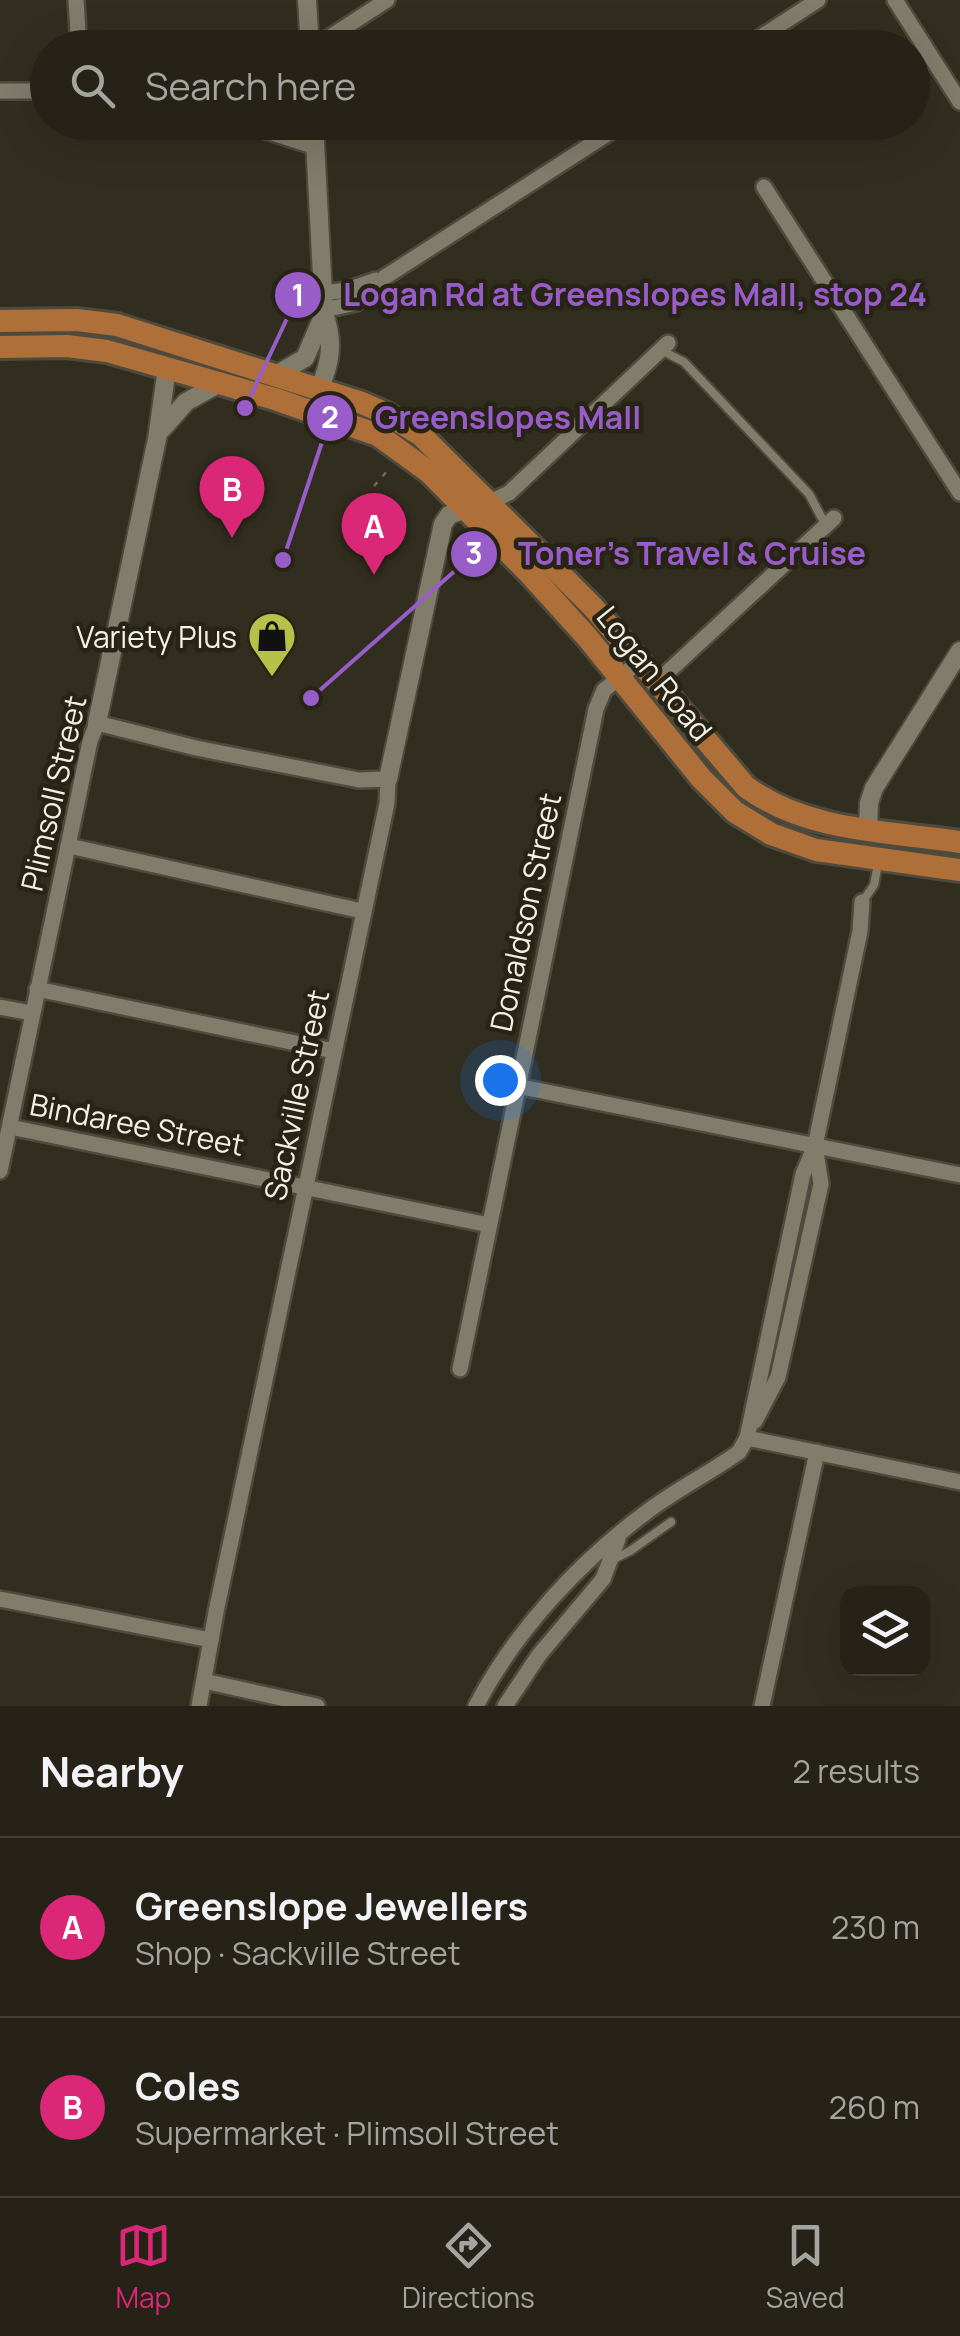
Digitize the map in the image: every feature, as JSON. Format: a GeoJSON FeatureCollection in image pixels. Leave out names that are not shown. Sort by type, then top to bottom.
{"type":"FeatureCollection","features":[{"type":"Feature","properties":{"kind":"main road","name":"Logan Road"},"geometry":{"type":"LineString","coordinates":[[0,321],[102,322],[276,375],[399,447],[430,472],[566,613],[717,796],[753,824],[816,850],[960,870]]}},
{"type":"Feature","properties":{"kind":"main road"},"geometry":{"type":"LineString","coordinates":[[102,322],[129,340],[158,351],[167,368]]}},
{"type":"Feature","properties":{"kind":"main road","name":"Logan Road"},"geometry":{"type":"LineString","coordinates":[[0,347],[96,349],[220,383],[374,408],[410,427],[433,445],[490,502],[593,607],[728,769],[757,795],[805,818],[960,842]]}},
{"type":"Feature","properties":{"kind":"main road"},"geometry":{"type":"LineString","coordinates":[[466,509],[490,502]]}},
{"type":"Feature","properties":{"kind":"main road"},"geometry":{"type":"LineString","coordinates":[[638,698],[657,682]]}},
{"type":"Feature","properties":{"kind":"main road"},"geometry":{"type":"LineString","coordinates":[[868,829],[879,860]]}},
{"type":"Feature","properties":{"kind":"street"},"geometry":{"type":"LineString","coordinates":[[76,0],[77,30]]}},
{"type":"Feature","properties":{"kind":"street"},"geometry":{"type":"LineString","coordinates":[[307,0],[310,30]]}},
{"type":"Feature","properties":{"kind":"street"},"geometry":{"type":"LineString","coordinates":[[340,30],[387,0]]}},
{"type":"Feature","properties":{"kind":"street"},"geometry":{"type":"LineString","coordinates":[[772,30],[818,0]]}},
{"type":"Feature","properties":{"kind":"street"},"geometry":{"type":"LineString","coordinates":[[895,0],[914,30]]}},
{"type":"Feature","properties":{"kind":"street"},"geometry":{"type":"LineString","coordinates":[[930,55],[960,102]]}},
{"type":"Feature","properties":{"kind":"street"},"geometry":{"type":"LineString","coordinates":[[0,92],[30,91]]}},
{"type":"Feature","properties":{"kind":"street"},"geometry":{"type":"LineString","coordinates":[[294,140],[316,147]]}},
{"type":"Feature","properties":{"kind":"street"},"geometry":{"type":"LineString","coordinates":[[314,400],[328,367],[331,342],[324,306],[315,140]]}},
{"type":"Feature","properties":{"kind":"street"},"geometry":{"type":"LineString","coordinates":[[324,306],[356,303],[384,277],[598,140]]}},
{"type":"Feature","properties":{"kind":"street"},"geometry":{"type":"LineString","coordinates":[[764,187],[960,493]]}},
{"type":"Feature","properties":{"kind":"street"},"geometry":{"type":"LineString","coordinates":[[276,375],[306,358],[324,306]]}},
{"type":"Feature","properties":{"kind":"street"},"geometry":{"type":"LineString","coordinates":[[490,502],[508,493],[665,346]]}},
{"type":"Feature","properties":{"kind":"street","name":"Plimsoll Street"},"geometry":{"type":"LineString","coordinates":[[0,1171],[31,1013],[97,723],[167,368]]}},
{"type":"Feature","properties":{"kind":"street"},"geometry":{"type":"LineString","coordinates":[[156,438],[180,407],[220,383]]}},
{"type":"Feature","properties":{"kind":"street","name":"Sackville Street"},"geometry":{"type":"LineString","coordinates":[[199,1706],[443,524],[449,515],[466,509]]}},
{"type":"Feature","properties":{"kind":"street"},"geometry":{"type":"LineString","coordinates":[[657,682],[830,521]]}},
{"type":"Feature","properties":{"kind":"street"},"geometry":{"type":"LineString","coordinates":[[868,829],[868,803],[874,788],[960,650]]}},
{"type":"Feature","properties":{"kind":"street","name":"Donaldson Street"},"geometry":{"type":"LineString","coordinates":[[460,1369],[596,709],[601,693],[640,661]]}},
{"type":"Feature","properties":{"kind":"street"},"geometry":{"type":"LineString","coordinates":[[97,723],[196,748],[359,780],[388,779]]}},
{"type":"Feature","properties":{"kind":"street"},"geometry":{"type":"LineString","coordinates":[[69,846],[362,911]]}},
{"type":"Feature","properties":{"kind":"street"},"geometry":{"type":"LineString","coordinates":[[476,1706],[513,1643],[602,1559],[620,1536],[653,1507],[736,1454],[774,1386],[821,1181],[815,1146],[860,932],[862,902]]}},
{"type":"Feature","properties":{"kind":"street"},"geometry":{"type":"LineString","coordinates":[[38,989],[334,1051]]}},
{"type":"Feature","properties":{"kind":"street"},"geometry":{"type":"LineString","coordinates":[[0,1007],[31,1013]]}},
{"type":"Feature","properties":{"kind":"street"},"geometry":{"type":"LineString","coordinates":[[517,1086],[960,1174]]}},
{"type":"Feature","properties":{"kind":"street","name":"Bindaree Street"},"geometry":{"type":"LineString","coordinates":[[10,1126],[489,1225]]}},
{"type":"Feature","properties":{"kind":"street"},"geometry":{"type":"LineString","coordinates":[[748,1435],[960,1482]]}},
{"type":"Feature","properties":{"kind":"street"},"geometry":{"type":"LineString","coordinates":[[762,1706],[818,1452]]}},
{"type":"Feature","properties":{"kind":"street"},"geometry":{"type":"LineString","coordinates":[[505,1706],[538,1655],[603,1580],[602,1559]]}},
{"type":"Feature","properties":{"kind":"street"},"geometry":{"type":"LineString","coordinates":[[0,1599],[211,1640]]}},
{"type":"Feature","properties":{"kind":"street"},"geometry":{"type":"LineString","coordinates":[[204,1681],[316,1706]]}},
{"type":"Feature","properties":{"kind":"lane"},"geometry":{"type":"LineString","coordinates":[[665,346],[809,494],[830,521]]}},
{"type":"Feature","properties":{"kind":"lane"},"geometry":{"type":"LineString","coordinates":[[862,902],[874,885],[879,860]]}},
{"type":"Feature","properties":{"kind":"lane"},"geometry":{"type":"LineString","coordinates":[[602,1559],[630,1551],[671,1522]]}},
{"type":"Feature","properties":{"kind":"path"},"geometry":{"type":"LineString","coordinates":[[374,486],[390,468]]}},
{"type":"Feature","properties":{"kind":"place","name":"Logan Rd at Greenslopes Mall, stop 24"},"geometry":{"type":"Point","coordinates":[245,408]}},
{"type":"Feature","properties":{"kind":"place","name":"Coles"},"geometry":{"type":"Point","coordinates":[232,538]}},
{"type":"Feature","properties":{"kind":"place","name":"Greenslopes Mall"},"geometry":{"type":"Point","coordinates":[283,560]}},
{"type":"Feature","properties":{"kind":"place","name":"Greenslope Jewellers"},"geometry":{"type":"Point","coordinates":[374,575]}},
{"type":"Feature","properties":{"kind":"place","name":"Variety Plus"},"geometry":{"type":"Point","coordinates":[272,678]}},
{"type":"Feature","properties":{"kind":"place","name":"Toner's Travel & Cruise"},"geometry":{"type":"Point","coordinates":[311,698]}}]}
